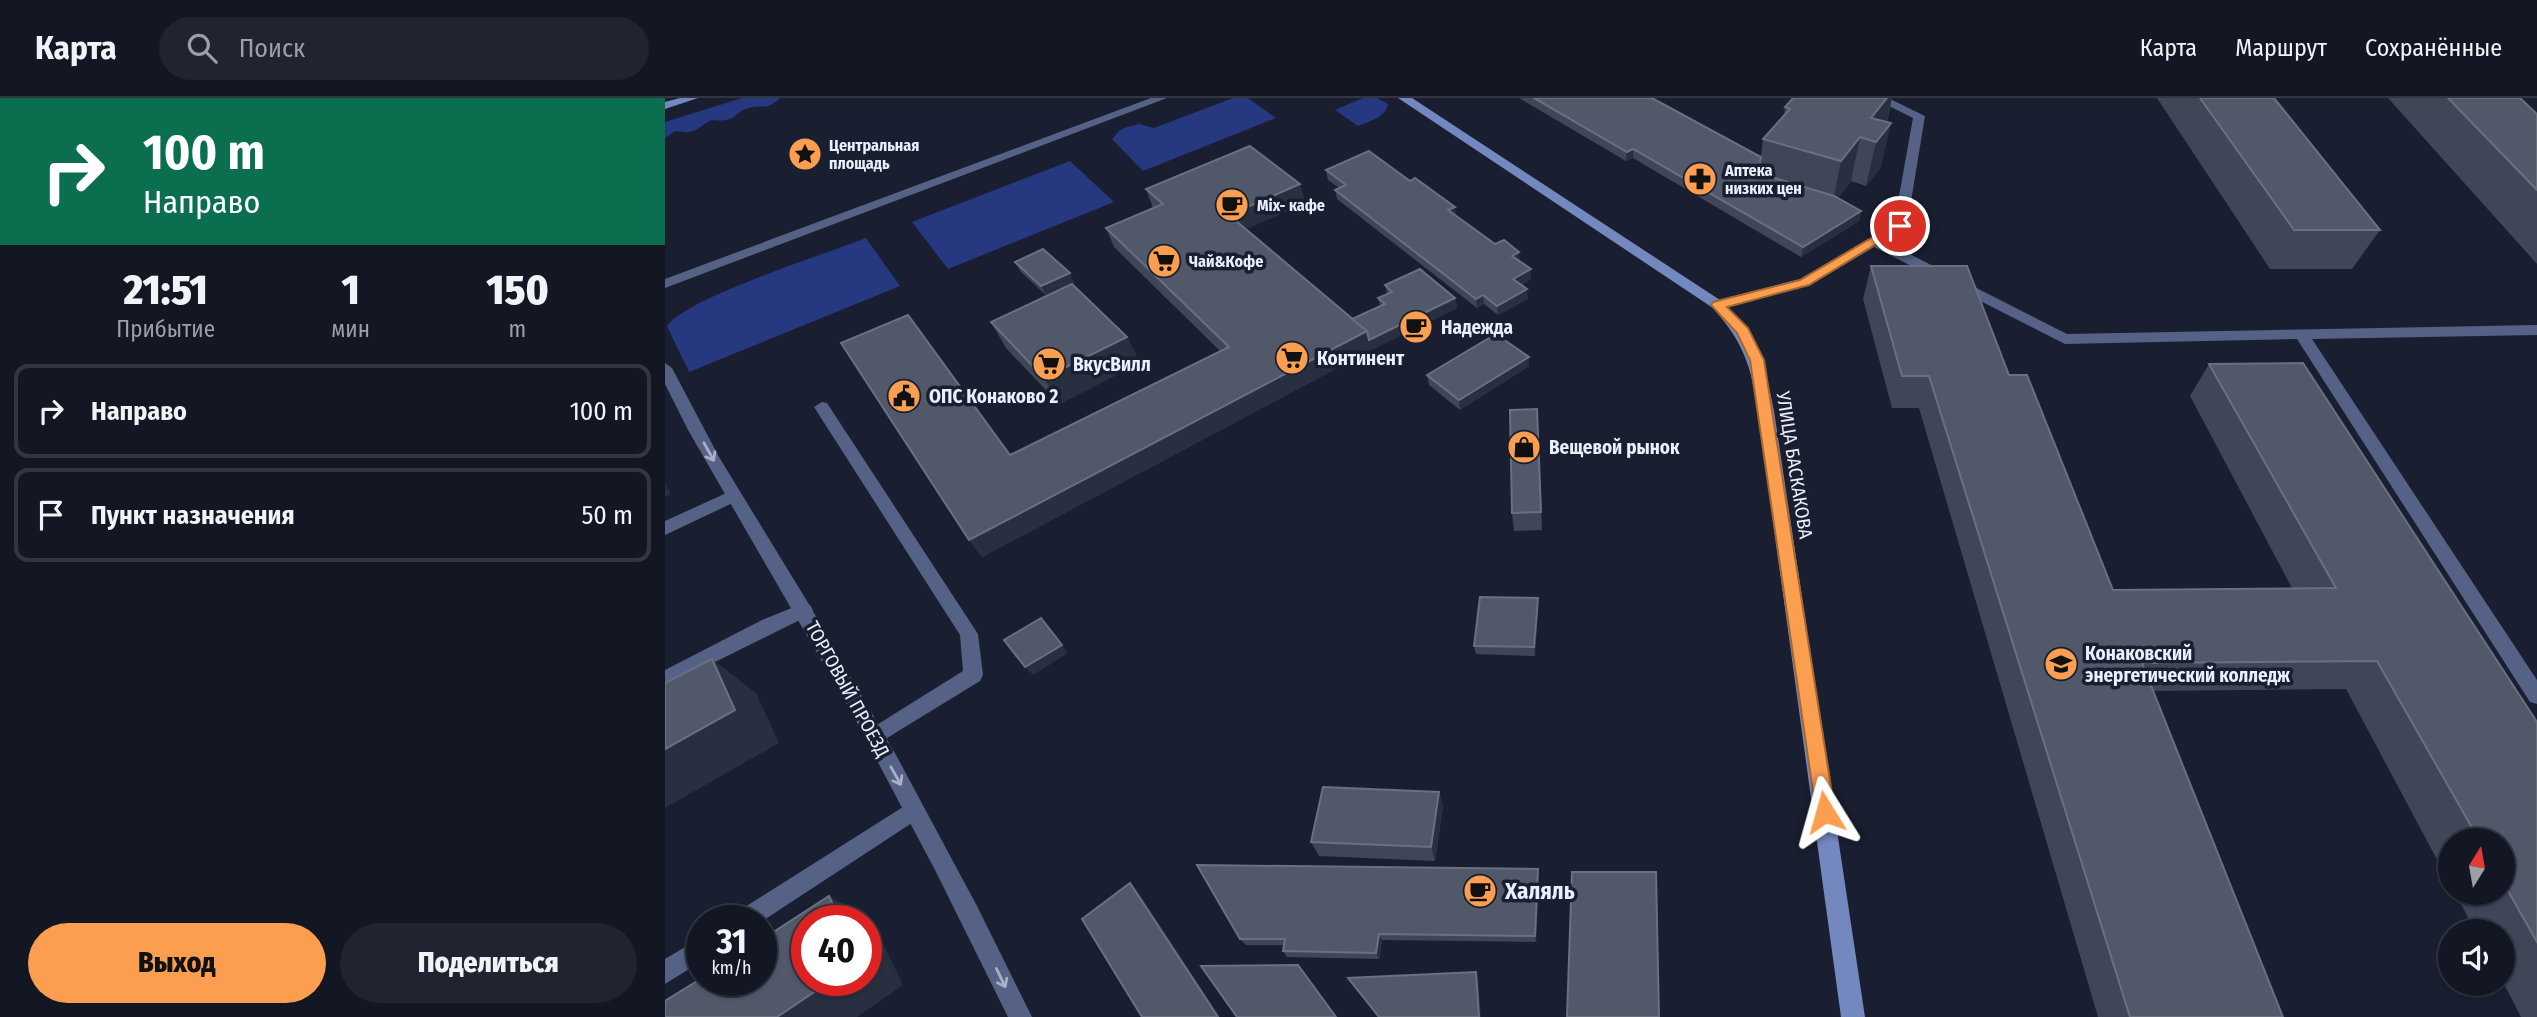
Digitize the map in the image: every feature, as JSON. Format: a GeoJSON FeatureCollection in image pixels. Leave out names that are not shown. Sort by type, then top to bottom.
{"type":"FeatureCollection","features":[{"type":"Feature","properties":{"kind":"street"},"geometry":{"type":"LineString","coordinates":[[665,106],[692,98]]}},
{"type":"Feature","properties":{"kind":"street"},"geometry":{"type":"LineString","coordinates":[[665,284],[1161,98]]}},
{"type":"Feature","properties":{"kind":"street","name":"УЛИЦА БАСКАКОВА"},"geometry":{"type":"LineString","coordinates":[[1404,98],[1718,305],[1743,331],[1757,360],[1829,838],[1853,1017]]}},
{"type":"Feature","properties":{"kind":"street"},"geometry":{"type":"LineString","coordinates":[[1718,305],[1805,282],[1900,226],[1919,116],[1879,98]]}},
{"type":"Feature","properties":{"kind":"street"},"geometry":{"type":"LineString","coordinates":[[1875,242],[2065,339],[2537,330]]}},
{"type":"Feature","properties":{"kind":"street"},"geometry":{"type":"LineString","coordinates":[[2301,334],[2537,696]]}},
{"type":"Feature","properties":{"kind":"street","name":"ТОРГОВЫЙ ПРОЕЗД"},"geometry":{"type":"LineString","coordinates":[[665,368],[733,496],[804,610],[914,810],[1020,1017]]}},
{"type":"Feature","properties":{"kind":"street"},"geometry":{"type":"LineString","coordinates":[[822,407],[969,634],[973,675],[874,737]]}},
{"type":"Feature","properties":{"kind":"street"},"geometry":{"type":"LineString","coordinates":[[665,528],[733,496]]}},
{"type":"Feature","properties":{"kind":"street"},"geometry":{"type":"LineString","coordinates":[[665,679],[769,625],[804,610]]}},
{"type":"Feature","properties":{"kind":"street"},"geometry":{"type":"LineString","coordinates":[[768,905],[914,810]]}},
{"type":"Feature","properties":{"kind":"street"},"geometry":{"type":"LineString","coordinates":[[665,972],[686,958]]}},
{"type":"Feature","properties":{"kind":"shaded area"},"geometry":{"type":"Polygon","coordinates":[[[742,98],[780,98],[768,106],[744,110],[731,119],[712,120],[692,131],[675,131],[665,138],[665,122],[742,98]]]}},
{"type":"Feature","properties":{"kind":"shaded area"},"geometry":{"type":"Polygon","coordinates":[[[1233,98],[1248,98],[1276,118],[1143,171],[1112,139],[1127,127],[1139,124],[1154,128],[1233,98]]]}},
{"type":"Feature","properties":{"kind":"shaded area"},"geometry":{"type":"Polygon","coordinates":[[[1363,98],[1377,98],[1388,104],[1384,113],[1358,126],[1335,110],[1363,98]]]}},
{"type":"Feature","properties":{"kind":"shaded area"},"geometry":{"type":"Polygon","coordinates":[[[1070,161],[1114,202],[948,269],[912,222],[1070,161]]]}},
{"type":"Feature","properties":{"kind":"shaded area"},"geometry":{"type":"Polygon","coordinates":[[[866,238],[900,286],[689,372],[667,326],[680,315],[729,290],[866,238]]]}},
{"type":"Feature","properties":{"kind":"building"},"geometry":{"type":"Polygon","coordinates":[[[1534,98],[1652,98],[1761,157],[1758,173],[1834,196],[1861,211],[1803,247],[1633,149],[1627,152],[1534,98]]]}},
{"type":"Feature","properties":{"kind":"building"},"geometry":{"type":"Polygon","coordinates":[[[1793,98],[1887,98],[1871,118],[1891,123],[1876,142],[1860,137],[1841,161],[1763,139],[1790,109],[1785,107],[1793,98]]]}},
{"type":"Feature","properties":{"kind":"building"},"geometry":{"type":"Polygon","coordinates":[[[2200,98],[2274,98],[2380,230],[2294,230],[2200,98]]]}},
{"type":"Feature","properties":{"kind":"building"},"geometry":{"type":"Polygon","coordinates":[[[2448,98],[2520,98],[2537,114],[2537,190],[2448,98]]]}},
{"type":"Feature","properties":{"kind":"building"},"geometry":{"type":"Polygon","coordinates":[[[1250,146],[1300,184],[1229,215],[1367,331],[969,540],[841,343],[908,315],[1010,455],[1229,347],[1106,228],[1163,204],[1146,189],[1250,146]]]}},
{"type":"Feature","properties":{"kind":"building"},"geometry":{"type":"Polygon","coordinates":[[[1369,151],[1410,181],[1415,178],[1455,207],[1448,210],[1495,244],[1504,240],[1519,252],[1512,256],[1531,269],[1513,279],[1527,289],[1497,306],[1483,295],[1476,299],[1335,190],[1346,185],[1326,170],[1369,151]]]}},
{"type":"Feature","properties":{"kind":"building"},"geometry":{"type":"Polygon","coordinates":[[[1043,249],[1070,273],[1041,286],[1015,262],[1043,249]]]}},
{"type":"Feature","properties":{"kind":"building"},"geometry":{"type":"Polygon","coordinates":[[[1871,266],[1967,266],[2009,375],[2027,375],[2113,590],[2336,588],[2209,364],[2303,363],[2537,722],[2537,942],[2515,903],[2515,828],[2472,828],[2377,661],[2142,663],[2283,1017],[2130,1017],[1929,376],[1902,376],[1871,266]]]}},
{"type":"Feature","properties":{"kind":"building"},"geometry":{"type":"Polygon","coordinates":[[[1420,269],[1455,298],[1369,340],[1367,331],[1352,319],[1385,304],[1378,298],[1392,292],[1385,285],[1420,269]]]}},
{"type":"Feature","properties":{"kind":"building"},"geometry":{"type":"Polygon","coordinates":[[[1072,284],[1127,337],[1044,378],[991,322],[1072,284]]]}},
{"type":"Feature","properties":{"kind":"building"},"geometry":{"type":"Polygon","coordinates":[[[1496,334],[1529,357],[1459,400],[1427,375],[1496,334]]]}},
{"type":"Feature","properties":{"kind":"building"},"geometry":{"type":"Polygon","coordinates":[[[1537,409],[1541,512],[1512,513],[1510,410],[1537,409]]]}},
{"type":"Feature","properties":{"kind":"building"},"geometry":{"type":"Polygon","coordinates":[[[1480,597],[1538,598],[1534,647],[1474,646],[1480,597]]]}},
{"type":"Feature","properties":{"kind":"building"},"geometry":{"type":"Polygon","coordinates":[[[1041,618],[1062,645],[1025,667],[1004,640],[1041,618]]]}},
{"type":"Feature","properties":{"kind":"building"},"geometry":{"type":"Polygon","coordinates":[[[712,659],[735,710],[665,749],[665,683],[712,659]]]}},
{"type":"Feature","properties":{"kind":"building"},"geometry":{"type":"Polygon","coordinates":[[[1323,787],[1439,792],[1431,847],[1311,842],[1323,787]]]}},
{"type":"Feature","properties":{"kind":"building"},"geometry":{"type":"Polygon","coordinates":[[[1197,865],[1538,869],[1535,936],[1379,934],[1376,953],[1283,951],[1285,939],[1240,939],[1197,865]]]}},
{"type":"Feature","properties":{"kind":"building"},"geometry":{"type":"Polygon","coordinates":[[[1572,872],[1656,872],[1659,1017],[1567,1017],[1572,872]]]}},
{"type":"Feature","properties":{"kind":"building"},"geometry":{"type":"Polygon","coordinates":[[[1130,883],[1218,1017],[1142,1017],[1082,919],[1130,883]]]}},
{"type":"Feature","properties":{"kind":"building"},"geometry":{"type":"Polygon","coordinates":[[[829,896],[833,905],[815,905],[829,896]]]}},
{"type":"Feature","properties":{"kind":"building"},"geometry":{"type":"Polygon","coordinates":[[[791,921],[791,996],[808,996],[777,1017],[665,1017],[665,1001],[686,988],[686,996],[777,996],[777,930],[791,921]]]}},
{"type":"Feature","properties":{"kind":"building"},"geometry":{"type":"Polygon","coordinates":[[[1298,965],[1336,1017],[1237,1017],[1201,966],[1298,965]]]}},
{"type":"Feature","properties":{"kind":"building"},"geometry":{"type":"Polygon","coordinates":[[[1476,972],[1479,1017],[1379,1017],[1348,978],[1476,972]]]}},
{"type":"Feature","properties":{"kind":"place","name":"Центральная площадь"},"geometry":{"type":"Point","coordinates":[805,154]}},
{"type":"Feature","properties":{"kind":"place","name":"Аптека низких цен"},"geometry":{"type":"Point","coordinates":[1700,179]}},
{"type":"Feature","properties":{"kind":"place","name":"Mix- кафе"},"geometry":{"type":"Point","coordinates":[1232,205]}},
{"type":"Feature","properties":{"kind":"place","name":"Чай&Кофе"},"geometry":{"type":"Point","coordinates":[1164,261]}},
{"type":"Feature","properties":{"kind":"place","name":"Надежда"},"geometry":{"type":"Point","coordinates":[1416,327]}},
{"type":"Feature","properties":{"kind":"place","name":"Континент"},"geometry":{"type":"Point","coordinates":[1292,358]}},
{"type":"Feature","properties":{"kind":"place","name":"ВкусВилл"},"geometry":{"type":"Point","coordinates":[1049,364]}},
{"type":"Feature","properties":{"kind":"place","name":"ОПС Конаково 2"},"geometry":{"type":"Point","coordinates":[904,396]}},
{"type":"Feature","properties":{"kind":"place","name":"Вещевой рынок"},"geometry":{"type":"Point","coordinates":[1524,447]}},
{"type":"Feature","properties":{"kind":"place","name":"Конаковский энергетический колледж"},"geometry":{"type":"Point","coordinates":[2061,664]}},
{"type":"Feature","properties":{"kind":"place","name":"Халяль"},"geometry":{"type":"Point","coordinates":[1480,891]}},
{"type":"Feature","properties":{"kind":"route"},"geometry":{"type":"LineString","coordinates":[[1825,812],[1757,360],[1743,331],[1718,305],[1805,282],[1900,226]]}}]}
